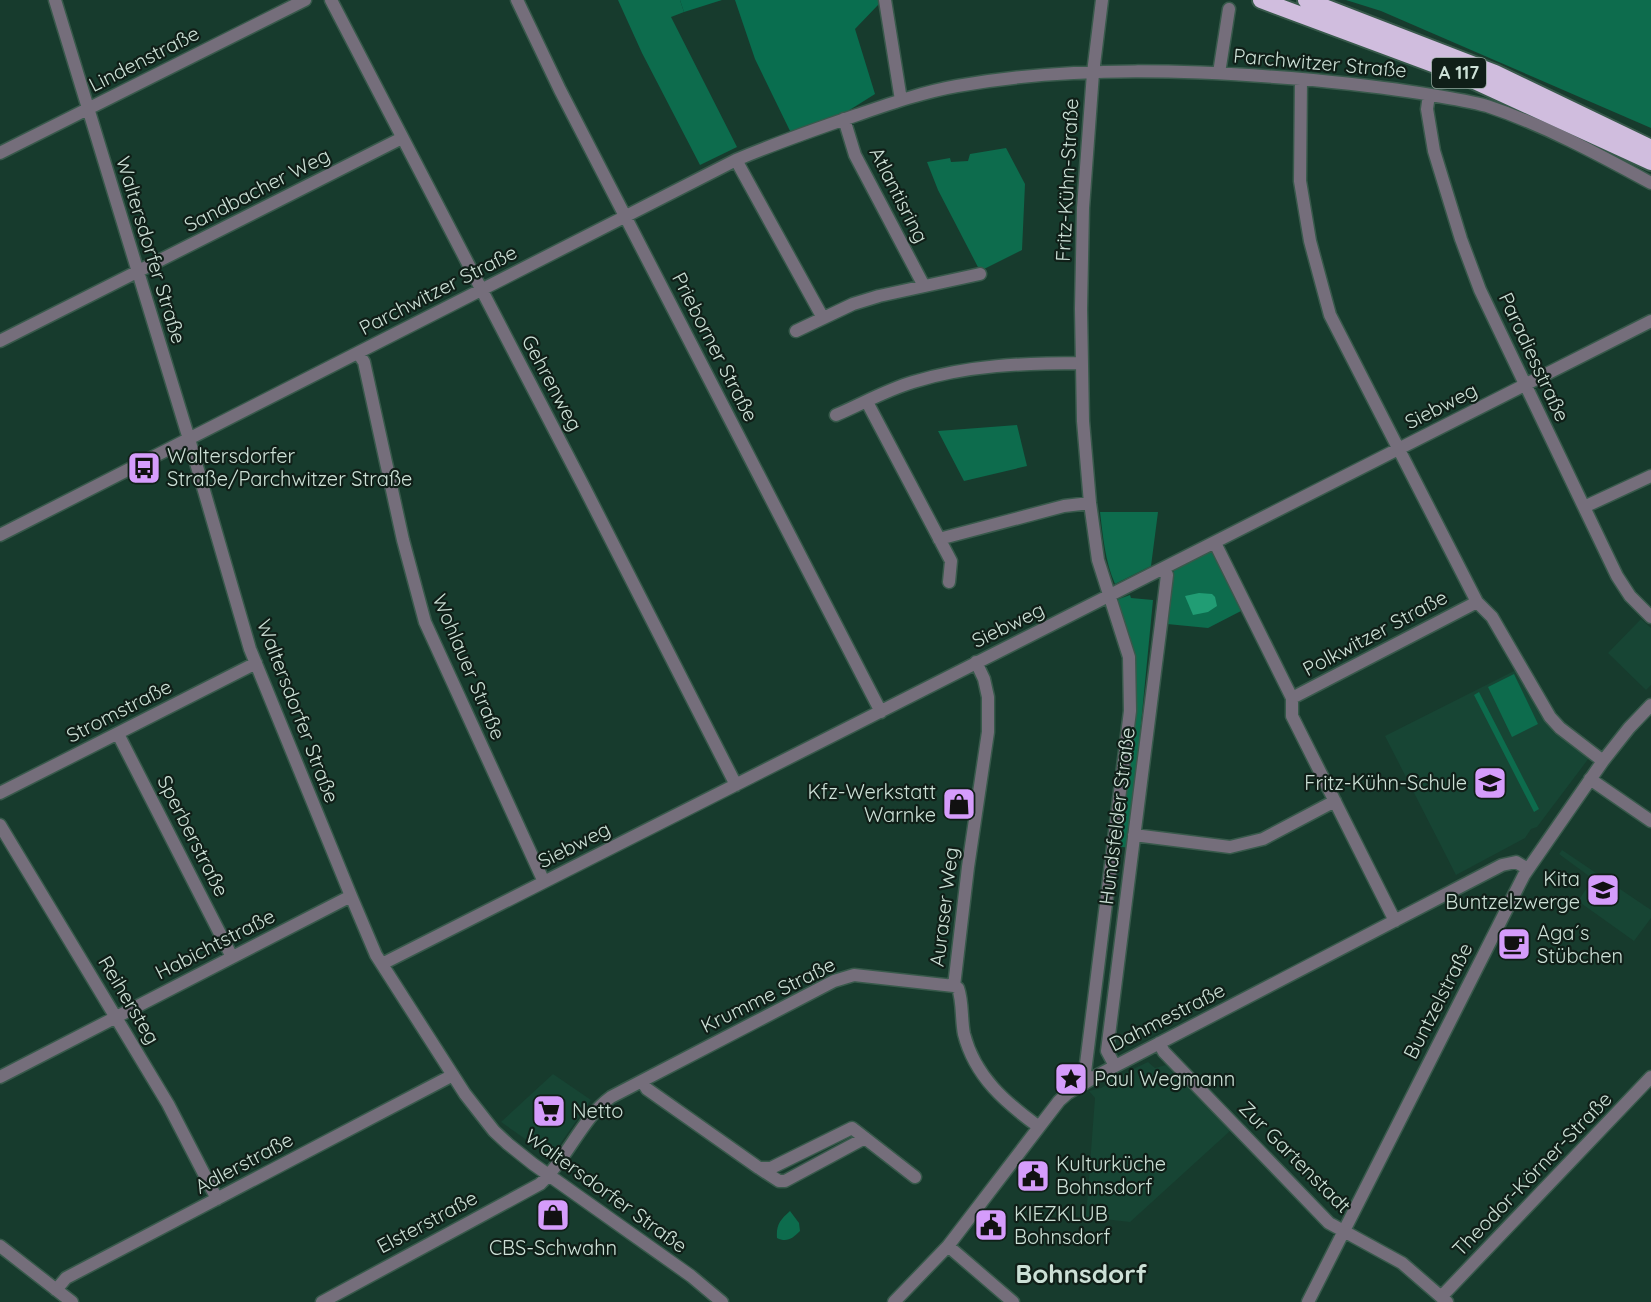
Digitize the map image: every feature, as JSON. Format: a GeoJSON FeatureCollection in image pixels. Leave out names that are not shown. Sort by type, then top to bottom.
{"type":"FeatureCollection","features":[{"type":"Feature","properties":{"kind":"highway","name":"A 117"},"geometry":{"type":"LineString","coordinates":[[1261,0],[1458,73],[1651,162]]}},
{"type":"Feature","properties":{"kind":"highway","name":"A 117"},"geometry":{"type":"LineString","coordinates":[[1306,0],[1496,73],[1651,148]]}},
{"type":"Feature","properties":{"kind":"street","name":"Waltersdorfer Straße"},"geometry":{"type":"LineString","coordinates":[[55,0],[256,663],[376,955],[474,1107],[494,1131],[549,1175],[691,1276],[722,1302]]}},
{"type":"Feature","properties":{"kind":"street","name":"Lindenstraße"},"geometry":{"type":"LineString","coordinates":[[0,153],[305,0]]}},
{"type":"Feature","properties":{"kind":"street","name":"Gehrenweg"},"geometry":{"type":"LineString","coordinates":[[330,0],[593,504],[736,785]]}},
{"type":"Feature","properties":{"kind":"street","name":"Prieborner Straße"},"geometry":{"type":"LineString","coordinates":[[517,0],[881,712]]}},
{"type":"Feature","properties":{"kind":"street"},"geometry":{"type":"LineString","coordinates":[[885,0],[902,100]]}},
{"type":"Feature","properties":{"kind":"street","name":"Fritz-Kühn-Straße"},"geometry":{"type":"LineString","coordinates":[[1102,0],[1093,73],[1083,208],[1082,363],[1090,503],[1098,560],[1110,596]]}},
{"type":"Feature","properties":{"kind":"street","name":"Parchwitzer Straße"},"geometry":{"type":"LineString","coordinates":[[1219,73],[1229,9]]}},
{"type":"Feature","properties":{"kind":"street","name":"Parchwitzer Straße"},"geometry":{"type":"LineString","coordinates":[[0,535],[736,160],[772,144],[902,100],[965,85],[1057,74],[1219,73],[1389,87],[1466,101],[1516,118],[1582,146],[1651,183]]}},
{"type":"Feature","properties":{"kind":"street"},"geometry":{"type":"LineString","coordinates":[[1301,79],[1300,182],[1310,241],[1330,315],[1477,602],[1492,617],[1550,717],[1560,728],[1604,761]]}},
{"type":"Feature","properties":{"kind":"street","name":"Paradiesstraße"},"geometry":{"type":"LineString","coordinates":[[1429,94],[1428,109],[1434,151],[1461,239],[1480,290],[1617,576],[1630,596],[1651,617]]}},
{"type":"Feature","properties":{"kind":"street","name":"Atlantisring"},"geometry":{"type":"LineString","coordinates":[[844,119],[855,155],[924,286]]}},
{"type":"Feature","properties":{"kind":"street","name":"Sandbacher Weg"},"geometry":{"type":"LineString","coordinates":[[0,341],[402,138]]}},
{"type":"Feature","properties":{"kind":"street"},"geometry":{"type":"LineString","coordinates":[[736,160],[823,318]]}},
{"type":"Feature","properties":{"kind":"street"},"geometry":{"type":"LineString","coordinates":[[796,331],[870,299],[980,274]]}},
{"type":"Feature","properties":{"kind":"street","name":"Siebweg"},"geometry":{"type":"LineString","coordinates":[[382,964],[1651,321]]}},
{"type":"Feature","properties":{"kind":"street","name":"Wohlauer Straße"},"geometry":{"type":"LineString","coordinates":[[358,353],[364,362],[403,540],[425,622],[544,882]]}},
{"type":"Feature","properties":{"kind":"street"},"geometry":{"type":"LineString","coordinates":[[836,415],[912,382],[981,366],[1082,363]]}},
{"type":"Feature","properties":{"kind":"street"},"geometry":{"type":"LineString","coordinates":[[867,402],[951,561],[949,582]]}},
{"type":"Feature","properties":{"kind":"street"},"geometry":{"type":"LineString","coordinates":[[1584,507],[1651,476]]}},
{"type":"Feature","properties":{"kind":"street"},"geometry":{"type":"LineString","coordinates":[[939,539],[1064,506],[1090,503]]}},
{"type":"Feature","properties":{"kind":"street"},"geometry":{"type":"LineString","coordinates":[[1215,543],[1293,698],[1292,716],[1395,921]]}},
{"type":"Feature","properties":{"kind":"street","name":"Hundsfelder Straße"},"geometry":{"type":"LineString","coordinates":[[1115,1066],[1107,1051],[1166,585],[1167,575],[1164,569]]}},
{"type":"Feature","properties":{"kind":"street","name":"Hundsfelder Straße"},"geometry":{"type":"LineString","coordinates":[[1090,1080],[1086,1072],[1130,711],[1129,657],[1110,596]]}},
{"type":"Feature","properties":{"kind":"street","name":"Polkwitzer Straße"},"geometry":{"type":"LineString","coordinates":[[1293,698],[1477,602]]}},
{"type":"Feature","properties":{"kind":"street","name":"Auraser Weg"},"geometry":{"type":"LineString","coordinates":[[976,662],[984,678],[988,697],[988,732],[968,867],[954,986],[960,993],[960,1009],[965,1037],[979,1069],[997,1093],[1039,1127]]}},
{"type":"Feature","properties":{"kind":"street","name":"Stromstraße"},"geometry":{"type":"LineString","coordinates":[[0,793],[256,663]]}},
{"type":"Feature","properties":{"kind":"street","name":"Buntzelstraße"},"geometry":{"type":"LineString","coordinates":[[1308,1302],[1528,869],[1590,779],[1629,728],[1651,705]]}},
{"type":"Feature","properties":{"kind":"street","name":"Sperberstraße"},"geometry":{"type":"LineString","coordinates":[[118,734],[232,957]]}},
{"type":"Feature","properties":{"kind":"street"},"geometry":{"type":"LineString","coordinates":[[1590,779],[1651,821]]}},
{"type":"Feature","properties":{"kind":"street"},"geometry":{"type":"LineString","coordinates":[[1134,835],[1230,847],[1263,838],[1335,801]]}},
{"type":"Feature","properties":{"kind":"street","name":"Reihersteg"},"geometry":{"type":"LineString","coordinates":[[0,825],[168,1104],[217,1199]]}},
{"type":"Feature","properties":{"kind":"street","name":"Dahmestraße"},"geometry":{"type":"LineString","coordinates":[[894,1302],[948,1246],[1039,1127],[1068,1093],[1115,1066],[1502,865],[1516,862],[1528,869]]}},
{"type":"Feature","properties":{"kind":"street","name":"Habichtstraße"},"geometry":{"type":"LineString","coordinates":[[0,1077],[351,896]]}},
{"type":"Feature","properties":{"kind":"street","name":"Krumme Straße"},"geometry":{"type":"LineString","coordinates":[[549,1175],[604,1102],[842,978],[854,975],[954,986]]}},
{"type":"Feature","properties":{"kind":"street","name":"Zur Gartenstadt"},"geometry":{"type":"LineString","coordinates":[[1159,1043],[1164,1052],[1329,1223],[1402,1263],[1444,1300]]}},
{"type":"Feature","properties":{"kind":"street","name":"Adlerstraße"},"geometry":{"type":"LineString","coordinates":[[56,1290],[66,1278],[453,1075]]}},
{"type":"Feature","properties":{"kind":"street","name":"Theodor-Körner-Straße"},"geometry":{"type":"LineString","coordinates":[[1444,1300],[1651,1077]]}},
{"type":"Feature","properties":{"kind":"street"},"geometry":{"type":"LineString","coordinates":[[642,1081],[647,1089],[759,1168],[771,1168],[852,1128],[915,1177]]}},
{"type":"Feature","properties":{"kind":"street","name":"Elsterstraße"},"geometry":{"type":"LineString","coordinates":[[322,1302],[540,1184],[549,1175]]}},
{"type":"Feature","properties":{"kind":"street"},"geometry":{"type":"LineString","coordinates":[[0,1245],[72,1302]]}},
{"type":"Feature","properties":{"kind":"street"},"geometry":{"type":"LineString","coordinates":[[948,1246],[1013,1302]]}},
{"type":"Feature","properties":{"kind":"shaded area"},"geometry":{"type":"Polygon","coordinates":[[[618,0],[680,0],[684,12],[671,17],[737,147],[700,165],[642,53],[618,0]]]}},
{"type":"Feature","properties":{"kind":"shaded area"},"geometry":{"type":"Polygon","coordinates":[[[680,0],[722,0],[684,12],[680,0]]]}},
{"type":"Feature","properties":{"kind":"shaded area"},"geometry":{"type":"Polygon","coordinates":[[[735,0],[878,0],[878,5],[855,29],[875,94],[840,116],[791,133],[755,59],[735,0]]]}},
{"type":"Feature","properties":{"kind":"shaded area"},"geometry":{"type":"Polygon","coordinates":[[[1346,0],[1651,0],[1651,128],[1381,11],[1346,0]]]}},
{"type":"Feature","properties":{"kind":"shaded area"},"geometry":{"type":"Polygon","coordinates":[[[1006,148],[1025,184],[1022,250],[980,271],[938,190],[927,162],[950,158],[951,162],[968,161],[970,154],[1006,148]]]}},
{"type":"Feature","properties":{"kind":"shaded area"},"geometry":{"type":"Polygon","coordinates":[[[1017,425],[1027,466],[964,481],[938,431],[1017,425]]]}},
{"type":"Feature","properties":{"kind":"shaded area"},"geometry":{"type":"Polygon","coordinates":[[[1100,512],[1158,512],[1151,566],[1115,584],[1103,540],[1100,512]]]}},
{"type":"Feature","properties":{"kind":"shaded area"},"geometry":{"type":"Polygon","coordinates":[[[1212,551],[1241,611],[1208,628],[1167,624],[1174,570],[1212,551]]]}},
{"type":"Feature","properties":{"kind":"shaded area"},"geometry":{"type":"Polygon","coordinates":[[[1199,593],[1212,594],[1217,606],[1208,612],[1193,615],[1185,596],[1199,593]]]}},
{"type":"Feature","properties":{"kind":"shaded area"},"geometry":{"type":"Polygon","coordinates":[[[1130,595],[1131,598],[1153,600],[1129,848],[1117,846],[1136,706],[1131,659],[1116,600],[1130,595]]]}},
{"type":"Feature","properties":{"kind":"shaded area"},"geometry":{"type":"Polygon","coordinates":[[[1641,619],[1651,628],[1651,685],[1646,690],[1608,653],[1641,619]]]}},
{"type":"Feature","properties":{"kind":"shaded area","name":"Fritz-Kühn-Schule"},"geometry":{"type":"Polygon","coordinates":[[[1516,670],[1554,733],[1589,758],[1537,827],[1531,829],[1525,838],[1456,875],[1385,736],[1516,670]]]}},
{"type":"Feature","properties":{"kind":"shaded area"},"geometry":{"type":"Polygon","coordinates":[[[1514,674],[1538,724],[1512,737],[1488,687],[1514,674]]]}},
{"type":"Feature","properties":{"kind":"shaded area"},"geometry":{"type":"Polygon","coordinates":[[[1479,692],[1539,809],[1534,812],[1474,695],[1479,692]]]}},
{"type":"Feature","properties":{"kind":"shaded area","name":"Kita Buntzelzwerge"},"geometry":{"type":"Polygon","coordinates":[[[1562,850],[1651,910],[1651,918],[1634,941],[1578,901],[1593,879],[1559,854],[1562,850]]]}},
{"type":"Feature","properties":{"kind":"shaded area"},"geometry":{"type":"Polygon","coordinates":[[[1148,1062],[1155,1068],[1166,1065],[1230,1131],[1130,1222],[1086,1217],[1095,1098],[1089,1091],[1101,1088],[1108,1084],[1108,1081],[1148,1062]]]}},
{"type":"Feature","properties":{"kind":"shaded area","name":"Netto"},"geometry":{"type":"Polygon","coordinates":[[[553,1074],[591,1100],[551,1157],[501,1122],[553,1074]]]}},
{"type":"Feature","properties":{"kind":"shaded area"},"geometry":{"type":"Polygon","coordinates":[[[790,1211],[799,1223],[800,1231],[790,1239],[777,1238],[779,1223],[790,1211]]]}},
{"type":"Feature","properties":{"kind":"place","name":"Waltersdorfer Straße/Parchwitzer Straße"},"geometry":{"type":"Point","coordinates":[144,468]}},
{"type":"Feature","properties":{"kind":"place","name":"Fritz-Kühn-Schule"},"geometry":{"type":"Point","coordinates":[1490,783]}},
{"type":"Feature","properties":{"kind":"place","name":"Kfz-Werkstatt Warnke"},"geometry":{"type":"Point","coordinates":[959,804]}},
{"type":"Feature","properties":{"kind":"place","name":"Kita Buntzelzwerge"},"geometry":{"type":"Point","coordinates":[1603,890]}},
{"type":"Feature","properties":{"kind":"place","name":"Aga´s Stübchen"},"geometry":{"type":"Point","coordinates":[1514,944]}},
{"type":"Feature","properties":{"kind":"place","name":"Paul Wegmann"},"geometry":{"type":"Point","coordinates":[1071,1079]}},
{"type":"Feature","properties":{"kind":"place","name":"Netto"},"geometry":{"type":"Point","coordinates":[549,1111]}},
{"type":"Feature","properties":{"kind":"place","name":"Kulturküche Bohnsdorf"},"geometry":{"type":"Point","coordinates":[1033,1176]}},
{"type":"Feature","properties":{"kind":"place","name":"CBS-Schwahn"},"geometry":{"type":"Point","coordinates":[553,1215]}},
{"type":"Feature","properties":{"kind":"place","name":"KIEZKLUB Bohnsdorf"},"geometry":{"type":"Point","coordinates":[991,1225]}},
{"type":"Feature","properties":{"kind":"district","name":"Bohnsdorf"},"geometry":{"type":"Point","coordinates":[1081,1274]}}]}
